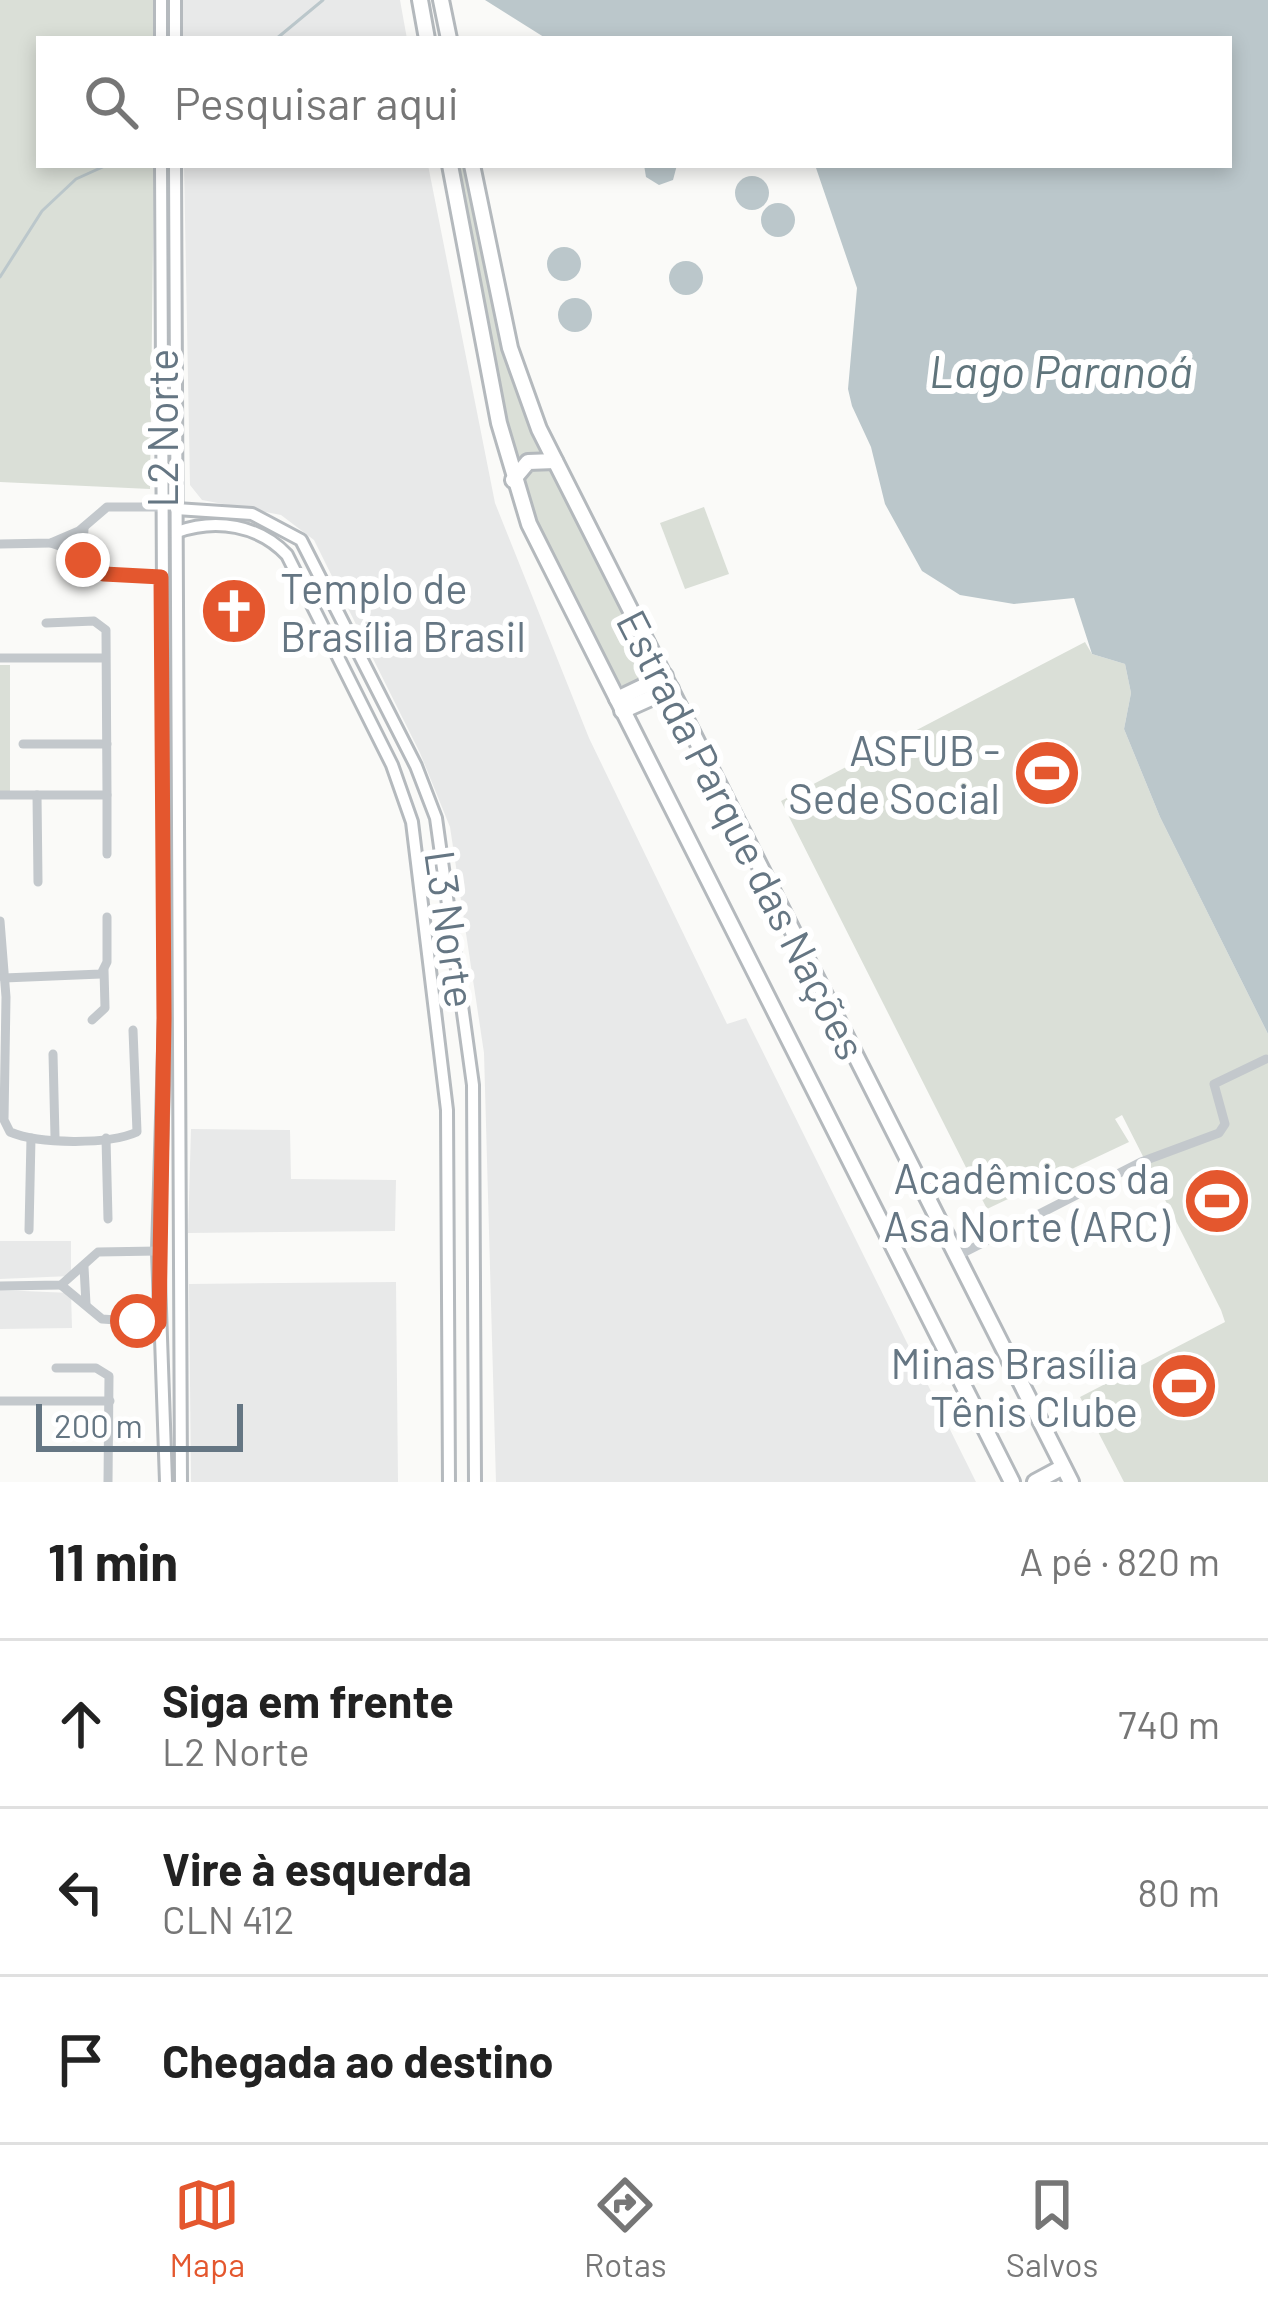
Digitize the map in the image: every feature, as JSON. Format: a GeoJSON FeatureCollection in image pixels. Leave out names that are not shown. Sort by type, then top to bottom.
{"type":"FeatureCollection","features":[{"type":"Feature","properties":{"kind":"highway"},"geometry":{"type":"LineString","coordinates":[[420,0],[426,36]]}},
{"type":"Feature","properties":{"kind":"highway"},"geometry":{"type":"LineString","coordinates":[[441,0],[447,36]]}},
{"type":"Feature","properties":{"kind":"highway","name":"Estrada Parque das Nações"},"geometry":{"type":"LineString","coordinates":[[452,168],[513,480],[529,524],[1012,1482]]}},
{"type":"Feature","properties":{"kind":"highway","name":"Estrada Parque das Nações"},"geometry":{"type":"LineString","coordinates":[[473,168],[510,348],[555,461],[1066,1477]]}},
{"type":"Feature","properties":{"kind":"highway"},"geometry":{"type":"LineString","coordinates":[[513,480],[528,462],[555,461]]}},
{"type":"Feature","properties":{"kind":"highway"},"geometry":{"type":"LineString","coordinates":[[620,705],[668,683]]}},
{"type":"Feature","properties":{"kind":"highway"},"geometry":{"type":"LineString","coordinates":[[1035,1482],[1066,1477]]}},
{"type":"Feature","properties":{"kind":"main road"},"geometry":{"type":"LineString","coordinates":[[161,0],[161,36]]}},
{"type":"Feature","properties":{"kind":"main road"},"geometry":{"type":"LineString","coordinates":[[175,0],[175,36]]}},
{"type":"Feature","properties":{"kind":"main road","name":"L2 Norte"},"geometry":{"type":"LineString","coordinates":[[161,168],[161,577],[181,1482]]}},
{"type":"Feature","properties":{"kind":"main road","name":"L2 Norte"},"geometry":{"type":"LineString","coordinates":[[166,1482],[158,1251],[171,953],[177,626],[176,168]]}},
{"type":"Feature","properties":{"kind":"main road","name":"L3 Norte"},"geometry":{"type":"LineString","coordinates":[[176,509],[252,514],[301,540],[427,790],[446,882],[473,1085],[476,1482]]}},
{"type":"Feature","properties":{"kind":"main road","name":"L3 Norte"},"geometry":{"type":"LineString","coordinates":[[177,532],[237,526],[262,533],[287,555],[400,783],[420,881],[447,1110],[449,1482]]}},
{"type":"Feature","properties":{"kind":"main road"},"geometry":{"type":"LineString","coordinates":[[162,625],[177,626]]}},
{"type":"Feature","properties":{"kind":"main road"},"geometry":{"type":"LineString","coordinates":[[420,881],[431,867],[446,882]]}},
{"type":"Feature","properties":{"kind":"main road"},"geometry":{"type":"LineString","coordinates":[[159,1201],[178,1204]]}},
{"type":"Feature","properties":{"kind":"main road"},"geometry":{"type":"LineString","coordinates":[[449,1274],[464,1279],[475,1273]]}},
{"type":"Feature","properties":{"kind":"main road"},"geometry":{"type":"LineString","coordinates":[[450,1293],[462,1288],[475,1294]]}},
{"type":"Feature","properties":{"kind":"main road"},"geometry":{"type":"LineString","coordinates":[[161,1370],[182,1371]]}},
{"type":"Feature","properties":{"kind":"street"},"geometry":{"type":"LineString","coordinates":[[0,544],[51,543],[84,527],[106,507],[161,507]]}},
{"type":"Feature","properties":{"kind":"street"},"geometry":{"type":"LineString","coordinates":[[83,560],[84,527]]}},
{"type":"Feature","properties":{"kind":"street"},"geometry":{"type":"LineString","coordinates":[[51,543],[104,574],[161,577]]}},
{"type":"Feature","properties":{"kind":"street"},"geometry":{"type":"LineString","coordinates":[[46,623],[99,622],[106,630],[107,854]]}},
{"type":"Feature","properties":{"kind":"street"},"geometry":{"type":"LineString","coordinates":[[0,658],[105,658]]}},
{"type":"Feature","properties":{"kind":"street"},"geometry":{"type":"LineString","coordinates":[[23,744],[107,744]]}},
{"type":"Feature","properties":{"kind":"street"},"geometry":{"type":"LineString","coordinates":[[38,794],[38,883]]}},
{"type":"Feature","properties":{"kind":"street"},"geometry":{"type":"LineString","coordinates":[[0,795],[107,795]]}},
{"type":"Feature","properties":{"kind":"street"},"geometry":{"type":"LineString","coordinates":[[92,1020],[105,1008],[106,916]]}},
{"type":"Feature","properties":{"kind":"street"},"geometry":{"type":"LineString","coordinates":[[0,921],[6,1128],[31,1138],[132,1135],[139,1127],[133,1030]]}},
{"type":"Feature","properties":{"kind":"street"},"geometry":{"type":"LineString","coordinates":[[4,977],[96,976],[104,970]]}},
{"type":"Feature","properties":{"kind":"street"},"geometry":{"type":"LineString","coordinates":[[53,1054],[55,1137]]}},
{"type":"Feature","properties":{"kind":"street"},"geometry":{"type":"LineString","coordinates":[[957,1256],[1141,1162],[1223,1130],[1214,1084],[1266,1059]]}},
{"type":"Feature","properties":{"kind":"street"},"geometry":{"type":"LineString","coordinates":[[29,1230],[31,1138]]}},
{"type":"Feature","properties":{"kind":"street"},"geometry":{"type":"LineString","coordinates":[[106,1138],[108,1219]]}},
{"type":"Feature","properties":{"kind":"street"},"geometry":{"type":"LineString","coordinates":[[0,1286],[62,1285],[98,1252],[158,1251]]}},
{"type":"Feature","properties":{"kind":"street"},"geometry":{"type":"LineString","coordinates":[[84,1267],[86,1304]]}},
{"type":"Feature","properties":{"kind":"street"},"geometry":{"type":"LineString","coordinates":[[62,1285],[108,1320],[159,1323]]}},
{"type":"Feature","properties":{"kind":"street"},"geometry":{"type":"LineString","coordinates":[[56,1368],[106,1371],[108,1482]]}},
{"type":"Feature","properties":{"kind":"street"},"geometry":{"type":"LineString","coordinates":[[0,1401],[110,1401]]}},
{"type":"Feature","properties":{"kind":"shaded area"},"geometry":{"type":"Polygon","coordinates":[[[0,0],[155,0],[155,36],[36,36],[36,168],[154,168],[150,489],[0,482],[0,0]]]}},
{"type":"Feature","properties":{"kind":"shaded area"},"geometry":{"type":"Polygon","coordinates":[[[181,0],[400,0],[406,36],[182,36],[181,0]]]}},
{"type":"Feature","properties":{"kind":"shaded area"},"geometry":{"type":"Polygon","coordinates":[[[184,168],[429,168],[495,503],[589,738],[727,1024],[746,1018],[976,1482],[496,1482],[484,1053],[450,827],[420,753],[314,540],[281,515],[202,500],[190,485],[184,168]]]}},
{"type":"Feature","properties":{"kind":"shaded area"},"geometry":{"type":"Polygon","coordinates":[[[457,168],[467,168],[500,334],[545,450],[515,464],[457,168]]]}},
{"type":"Feature","properties":{"kind":"shaded area"},"geometry":{"type":"Polygon","coordinates":[[[541,463],[553,468],[654,668],[651,676],[626,688],[615,681],[553,562],[521,477],[541,463]]]}},
{"type":"Feature","properties":{"kind":"shaded area"},"geometry":{"type":"Polygon","coordinates":[[[704,507],[729,574],[685,589],[660,523],[704,507]]]}},
{"type":"Feature","properties":{"kind":"shaded area"},"geometry":{"type":"Polygon","coordinates":[[[1085,642],[1092,654],[1125,664],[1131,693],[1124,729],[1160,817],[1268,1034],[1268,1482],[1124,1482],[1080,1397],[1225,1322],[1221,1310],[1122,1115],[1115,1119],[1129,1142],[987,1209],[781,801],[1085,642]]]}},
{"type":"Feature","properties":{"kind":"shaded area"},"geometry":{"type":"Polygon","coordinates":[[[0,665],[10,665],[10,792],[0,792],[0,665]]]}},
{"type":"Feature","properties":{"kind":"shaded area"},"geometry":{"type":"Polygon","coordinates":[[[191,1129],[290,1130],[291,1179],[396,1180],[395,1231],[188,1233],[191,1129]]]}},
{"type":"Feature","properties":{"kind":"shaded area"},"geometry":{"type":"Polygon","coordinates":[[[0,1241],[71,1241],[71,1276],[0,1279],[0,1241]]]}},
{"type":"Feature","properties":{"kind":"shaded area"},"geometry":{"type":"Polygon","coordinates":[[[396,1282],[398,1482],[191,1482],[189,1284],[396,1282]]]}},
{"type":"Feature","properties":{"kind":"shaded area"},"geometry":{"type":"Polygon","coordinates":[[[0,1290],[71,1293],[72,1328],[0,1329],[0,1290]]]}},
{"type":"Feature","properties":{"kind":"water","name":"Lago Paranoá"},"geometry":{"type":"Polygon","coordinates":[[[485,0],[1268,0],[1268,1034],[1160,817],[1124,729],[1131,693],[1125,664],[1092,654],[1074,598],[1014,604],[960,595],[922,571],[885,504],[871,447],[848,389],[857,288],[816,168],[1232,168],[1232,36],[542,36],[485,0]]]}},
{"type":"Feature","properties":{"kind":"water"},"geometry":{"type":"Polygon","coordinates":[[[644,168],[676,168],[673,180],[659,185],[646,177],[644,168]]]}},
{"type":"Feature","properties":{"kind":"water"},"geometry":{"type":"Polygon","coordinates":[[[752,176],[764,181],[769,193],[764,205],[752,210],[740,205],[735,193],[740,181],[752,176]]]}},
{"type":"Feature","properties":{"kind":"water"},"geometry":{"type":"Polygon","coordinates":[[[778,203],[790,208],[795,220],[790,232],[778,237],[766,232],[761,220],[766,208],[778,203]]]}},
{"type":"Feature","properties":{"kind":"water"},"geometry":{"type":"Polygon","coordinates":[[[564,247],[576,252],[581,264],[576,276],[564,281],[552,276],[547,264],[552,252],[564,247]]]}},
{"type":"Feature","properties":{"kind":"water"},"geometry":{"type":"Polygon","coordinates":[[[686,261],[698,266],[703,278],[698,290],[686,295],[674,290],[669,278],[674,266],[686,261]]]}},
{"type":"Feature","properties":{"kind":"water"},"geometry":{"type":"Polygon","coordinates":[[[575,298],[587,303],[592,315],[587,327],[575,332],[563,327],[558,315],[563,303],[575,298]]]}},
{"type":"Feature","properties":{"kind":"waterway"},"geometry":{"type":"LineString","coordinates":[[280,36],[323,0]]}},
{"type":"Feature","properties":{"kind":"waterway"},"geometry":{"type":"LineString","coordinates":[[0,277],[42,211],[76,179],[100,168]]}},
{"type":"Feature","properties":{"kind":"place","name":"Templo de Brasília Brasil"},"geometry":{"type":"Point","coordinates":[234,611]}},
{"type":"Feature","properties":{"kind":"place","name":"ASFUB - Sede Social"},"geometry":{"type":"Point","coordinates":[1047,773]}},
{"type":"Feature","properties":{"kind":"place","name":"Acadêmicos da Asa Norte (ARC)"},"geometry":{"type":"Point","coordinates":[1217,1201]}},
{"type":"Feature","properties":{"kind":"place","name":"Minas Brasília Tênis Clube"},"geometry":{"type":"Point","coordinates":[1184,1386]}},
{"type":"Feature","properties":{"kind":"route"},"geometry":{"type":"LineString","coordinates":[[83,560],[104,574],[161,577],[164,1127],[159,1323],[137,1321]]}}]}
